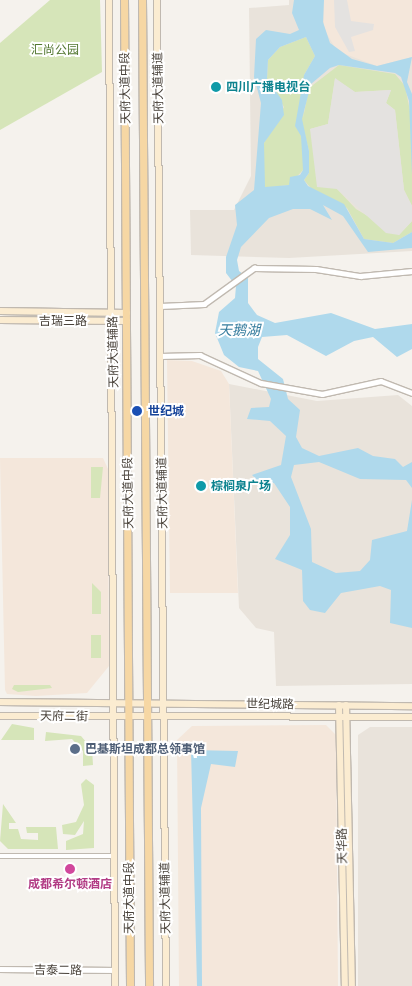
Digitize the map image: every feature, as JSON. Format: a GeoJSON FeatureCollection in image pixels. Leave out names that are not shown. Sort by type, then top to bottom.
{"type":"FeatureCollection","features":[{"type":"Feature","properties":{"kind":"main road","name":"天府大道中段"},"geometry":{"type":"LineString","coordinates":[[124,0],[130,986]]}},
{"type":"Feature","properties":{"kind":"main road","name":"天府大道中段"},"geometry":{"type":"LineString","coordinates":[[142,0],[149,986]]}},
{"type":"Feature","properties":{"kind":"street","name":"天府大道辅路"},"geometry":{"type":"LineString","coordinates":[[110,0],[113,704]]}},
{"type":"Feature","properties":{"kind":"street","name":"天府大道辅道"},"geometry":{"type":"LineString","coordinates":[[157,0],[166,986]]}},
{"type":"Feature","properties":{"kind":"street"},"geometry":{"type":"LineString","coordinates":[[160,306],[204,304],[232,285],[244,271],[296,268],[360,276],[412,270]]}},
{"type":"Feature","properties":{"kind":"street","name":"吉瑞三路"},"geometry":{"type":"LineString","coordinates":[[0,311],[127,313]]}},
{"type":"Feature","properties":{"kind":"street","name":"吉瑞三路"},"geometry":{"type":"LineString","coordinates":[[0,320],[127,321]]}},
{"type":"Feature","properties":{"kind":"street"},"geometry":{"type":"LineString","coordinates":[[160,356],[200,356],[261,383],[289,386],[322,394],[381,381],[412,393]]}},
{"type":"Feature","properties":{"kind":"street","name":"天府二街"},"geometry":{"type":"LineString","coordinates":[[0,702],[128,704]]}},
{"type":"Feature","properties":{"kind":"street"},"geometry":{"type":"LineString","coordinates":[[113,704],[115,986]]}},
{"type":"Feature","properties":{"kind":"street","name":"世纪城路"},"geometry":{"type":"LineString","coordinates":[[128,704],[412,706]]}},
{"type":"Feature","properties":{"kind":"street","name":"天华路"},"geometry":{"type":"LineString","coordinates":[[342,705],[338,717],[345,986]]}},
{"type":"Feature","properties":{"kind":"street","name":"天华路"},"geometry":{"type":"LineString","coordinates":[[342,705],[346,717],[352,986]]}},
{"type":"Feature","properties":{"kind":"street","name":"天府二街"},"geometry":{"type":"LineString","coordinates":[[0,716],[128,717]]}},
{"type":"Feature","properties":{"kind":"street","name":"世纪城路"},"geometry":{"type":"LineString","coordinates":[[128,717],[412,717]]}},
{"type":"Feature","properties":{"kind":"street"},"geometry":{"type":"LineString","coordinates":[[0,856],[114,856]]}},
{"type":"Feature","properties":{"kind":"street","name":"吉泰二路"},"geometry":{"type":"LineString","coordinates":[[0,969],[115,970]]}},
{"type":"Feature","properties":{"kind":"shaded area"},"geometry":{"type":"Polygon","coordinates":[[[289,0],[412,0],[412,251],[289,258],[191,255],[190,210],[234,210],[251,176],[249,8],[289,5],[289,0]]]}},
{"type":"Feature","properties":{"kind":"shaded area"},"geometry":{"type":"Polygon","coordinates":[[[324,0],[412,0],[412,57],[377,66],[337,51],[324,29],[324,0]]]}},
{"type":"Feature","properties":{"kind":"shaded area"},"geometry":{"type":"Polygon","coordinates":[[[334,0],[347,0],[351,21],[374,24],[373,30],[351,37],[355,51],[349,52],[335,27],[334,0]]]}},
{"type":"Feature","properties":{"kind":"shaded area"},"geometry":{"type":"Polygon","coordinates":[[[335,78],[355,92],[391,90],[386,103],[395,110],[404,190],[412,206],[412,221],[399,235],[386,233],[337,189],[317,187],[310,129],[328,124],[335,78]]]}},
{"type":"Feature","properties":{"kind":"shaded area"},"geometry":{"type":"Polygon","coordinates":[[[167,360],[192,361],[221,371],[229,384],[238,593],[170,593],[167,360]]]}},
{"type":"Feature","properties":{"kind":"shaded area"},"geometry":{"type":"Polygon","coordinates":[[[229,384],[317,401],[398,395],[412,406],[412,684],[276,686],[274,632],[256,628],[239,608],[229,384]]]}},
{"type":"Feature","properties":{"kind":"shaded area"},"geometry":{"type":"Polygon","coordinates":[[[0,458],[103,458],[108,469],[109,666],[87,693],[36,696],[7,694],[5,690],[0,458]]]}},
{"type":"Feature","properties":{"kind":"shaded area"},"geometry":{"type":"Polygon","coordinates":[[[326,725],[336,735],[338,986],[179,986],[177,740],[192,726],[326,725]]]}},
{"type":"Feature","properties":{"kind":"shaded area"},"geometry":{"type":"Polygon","coordinates":[[[370,727],[412,727],[412,986],[358,986],[358,735],[370,727]]]}},
{"type":"Feature","properties":{"kind":"green space","name":"汇尚公园"},"geometry":{"type":"Polygon","coordinates":[[[50,0],[100,0],[102,72],[0,130],[0,43],[50,0]]]}},
{"type":"Feature","properties":{"kind":"green space"},"geometry":{"type":"Polygon","coordinates":[[[306,37],[315,56],[304,75],[303,170],[289,185],[264,188],[264,143],[284,107],[267,79],[268,60],[280,47],[306,37]]]}},
{"type":"Feature","properties":{"kind":"green space"},"geometry":{"type":"Polygon","coordinates":[[[339,65],[395,74],[405,86],[412,121],[412,206],[404,190],[395,110],[386,103],[391,90],[355,92],[335,79],[328,124],[310,129],[337,189],[356,209],[399,235],[412,221],[412,232],[393,243],[364,239],[347,208],[315,193],[304,180],[309,173],[309,151],[302,123],[309,88],[339,65]]]}},
{"type":"Feature","properties":{"kind":"green space"},"geometry":{"type":"Polygon","coordinates":[[[91,467],[103,467],[100,498],[91,498],[91,467]]]}},
{"type":"Feature","properties":{"kind":"green space"},"geometry":{"type":"Polygon","coordinates":[[[92,583],[101,592],[101,614],[92,614],[92,583]]]}},
{"type":"Feature","properties":{"kind":"green space"},"geometry":{"type":"Polygon","coordinates":[[[91,635],[101,635],[101,658],[91,658],[91,635]]]}},
{"type":"Feature","properties":{"kind":"green space"},"geometry":{"type":"Polygon","coordinates":[[[14,685],[50,685],[52,688],[18,692],[12,689],[14,685]]]}},
{"type":"Feature","properties":{"kind":"green space"},"geometry":{"type":"Polygon","coordinates":[[[12,724],[34,728],[34,740],[1,740],[12,724]]]}},
{"type":"Feature","properties":{"kind":"green space"},"geometry":{"type":"Polygon","coordinates":[[[46,732],[81,736],[92,749],[93,765],[83,766],[83,751],[72,739],[45,741],[46,732]]]}},
{"type":"Feature","properties":{"kind":"green space"},"geometry":{"type":"Polygon","coordinates":[[[86,779],[94,785],[94,848],[66,850],[66,841],[83,834],[84,821],[75,835],[63,834],[62,825],[76,822],[84,805],[81,784],[86,779]]]}},
{"type":"Feature","properties":{"kind":"green space"},"geometry":{"type":"Polygon","coordinates":[[[3,804],[16,823],[9,823],[9,829],[18,829],[21,839],[38,840],[38,833],[27,833],[26,827],[56,827],[58,849],[8,849],[0,841],[3,804]]]}},
{"type":"Feature","properties":{"kind":"water","name":"天鹅湖"},"geometry":{"type":"Polygon","coordinates":[[[294,0],[324,0],[323,22],[330,43],[352,59],[377,66],[412,57],[407,82],[412,94],[412,175],[409,101],[401,77],[395,73],[339,65],[330,68],[311,84],[302,119],[309,151],[309,173],[304,180],[308,186],[344,204],[364,239],[393,243],[412,232],[412,248],[368,252],[343,216],[323,205],[332,220],[310,209],[293,209],[269,218],[241,247],[237,260],[239,271],[248,278],[248,303],[257,315],[275,323],[331,313],[375,329],[412,324],[412,349],[397,357],[373,337],[354,341],[326,356],[287,335],[262,337],[258,347],[258,359],[283,379],[288,399],[300,410],[296,437],[302,448],[319,456],[358,448],[373,456],[395,459],[403,467],[412,462],[412,488],[406,480],[360,479],[319,462],[294,465],[291,477],[311,529],[312,562],[336,573],[360,571],[370,560],[372,540],[407,531],[412,500],[412,628],[390,623],[391,590],[380,586],[341,593],[325,613],[310,610],[303,601],[302,570],[275,559],[290,535],[290,507],[274,483],[259,482],[252,475],[281,465],[286,436],[270,421],[247,419],[251,408],[269,407],[271,399],[258,371],[239,367],[224,355],[215,333],[219,312],[235,298],[236,286],[226,273],[226,257],[237,225],[235,205],[254,190],[261,103],[254,77],[256,39],[266,30],[290,34],[299,30],[292,13],[294,0]],[[306,37],[280,47],[268,60],[267,79],[282,100],[284,115],[264,143],[265,187],[289,185],[290,177],[300,175],[303,170],[301,136],[295,126],[304,75],[315,56],[306,37]]]}},
{"type":"Feature","properties":{"kind":"water"},"geometry":{"type":"Polygon","coordinates":[[[191,750],[238,751],[235,767],[211,764],[201,808],[202,986],[197,986],[191,750]]]}},
{"type":"Feature","properties":{"kind":"place","name":"四川广播电视台"},"geometry":{"type":"Point","coordinates":[216,87]}},
{"type":"Feature","properties":{"kind":"place","name":"世纪城"},"geometry":{"type":"Point","coordinates":[137,411]}},
{"type":"Feature","properties":{"kind":"place","name":"棕榈泉广场"},"geometry":{"type":"Point","coordinates":[201,486]}},
{"type":"Feature","properties":{"kind":"place","name":"巴基斯坦成都总领事馆"},"geometry":{"type":"Point","coordinates":[75,749]}},
{"type":"Feature","properties":{"kind":"place","name":"成都希尔顿酒店"},"geometry":{"type":"Point","coordinates":[70,869]}}]}
